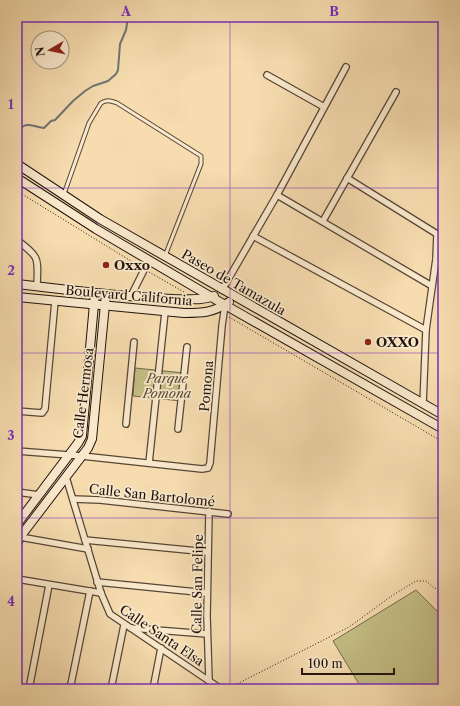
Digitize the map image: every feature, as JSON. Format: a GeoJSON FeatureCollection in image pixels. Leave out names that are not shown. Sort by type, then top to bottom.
{"type":"FeatureCollection","features":[{"type":"Feature","properties":{"kind":"main road","name":"Paseo de Tamazula"},"geometry":{"type":"LineString","coordinates":[[18,165],[100,220],[443,415]]}},
{"type":"Feature","properties":{"kind":"main road","name":"Paseo de Tamazula"},"geometry":{"type":"LineString","coordinates":[[17,178],[96,230],[443,429]]}},
{"type":"Feature","properties":{"kind":"main road","name":"Boulevard California"},"geometry":{"type":"LineString","coordinates":[[17,284],[155,298],[198,299],[212,297],[222,290]]}},
{"type":"Feature","properties":{"kind":"main road","name":"Calle Hermosa"},"geometry":{"type":"LineString","coordinates":[[17,524],[82,436],[95,293]]}},
{"type":"Feature","properties":{"kind":"main road","name":"Calle Hermosa"},"geometry":{"type":"LineString","coordinates":[[18,540],[88,448],[93,433],[106,294]]}},
{"type":"Feature","properties":{"kind":"main road","name":"Boulevard California"},"geometry":{"type":"LineString","coordinates":[[17,297],[184,313],[202,313],[216,310],[236,298]]}},
{"type":"Feature","properties":{"kind":"main road"},"geometry":{"type":"LineString","coordinates":[[390,398],[395,388]]}},
{"type":"Feature","properties":{"kind":"street"},"geometry":{"type":"LineString","coordinates":[[222,290],[346,67]]}},
{"type":"Feature","properties":{"kind":"street"},"geometry":{"type":"LineString","coordinates":[[267,75],[324,107]]}},
{"type":"Feature","properties":{"kind":"street"},"geometry":{"type":"LineString","coordinates":[[323,221],[396,92]]}},
{"type":"Feature","properties":{"kind":"street"},"geometry":{"type":"LineString","coordinates":[[347,178],[437,234],[436,259],[426,330],[423,404]]}},
{"type":"Feature","properties":{"kind":"street"},"geometry":{"type":"LineString","coordinates":[[276,195],[323,221],[432,286]]}},
{"type":"Feature","properties":{"kind":"street"},"geometry":{"type":"LineString","coordinates":[[253,236],[426,330]]}},
{"type":"Feature","properties":{"kind":"street"},"geometry":{"type":"LineString","coordinates":[[17,240],[36,256],[37,286]]}},
{"type":"Feature","properties":{"kind":"street"},"geometry":{"type":"LineString","coordinates":[[131,296],[149,260]]}},
{"type":"Feature","properties":{"kind":"street"},"geometry":{"type":"LineString","coordinates":[[17,411],[44,412],[55,301]]}},
{"type":"Feature","properties":{"kind":"street","name":"Pomona"},"geometry":{"type":"LineString","coordinates":[[149,463],[202,469],[208,468],[210,463],[225,305]]}},
{"type":"Feature","properties":{"kind":"street"},"geometry":{"type":"LineString","coordinates":[[17,451],[149,463],[165,312]]}},
{"type":"Feature","properties":{"kind":"street"},"geometry":{"type":"LineString","coordinates":[[126,424],[134,342]]}},
{"type":"Feature","properties":{"kind":"street"},"geometry":{"type":"LineString","coordinates":[[178,429],[187,347]]}},
{"type":"Feature","properties":{"kind":"street","name":"Calle Santa Elsa"},"geometry":{"type":"LineString","coordinates":[[66,477],[97,582],[110,614],[221,689]]}},
{"type":"Feature","properties":{"kind":"street"},"geometry":{"type":"LineString","coordinates":[[17,492],[39,495]]}},
{"type":"Feature","properties":{"kind":"street","name":"Calle San Bartolomé"},"geometry":{"type":"LineString","coordinates":[[73,499],[100,500],[228,514]]}},
{"type":"Feature","properties":{"kind":"street","name":"Calle San Felipe"},"geometry":{"type":"LineString","coordinates":[[209,511],[207,593],[209,680]]}},
{"type":"Feature","properties":{"kind":"street"},"geometry":{"type":"LineString","coordinates":[[18,540],[88,549]]}},
{"type":"Feature","properties":{"kind":"street"},"geometry":{"type":"LineString","coordinates":[[85,540],[208,552]]}},
{"type":"Feature","properties":{"kind":"street"},"geometry":{"type":"LineString","coordinates":[[17,579],[101,593]]}},
{"type":"Feature","properties":{"kind":"street"},"geometry":{"type":"LineString","coordinates":[[97,582],[207,593]]}},
{"type":"Feature","properties":{"kind":"street"},"geometry":{"type":"LineString","coordinates":[[29,689],[50,585]]}},
{"type":"Feature","properties":{"kind":"street"},"geometry":{"type":"LineString","coordinates":[[70,689],[90,591]]}},
{"type":"Feature","properties":{"kind":"street"},"geometry":{"type":"LineString","coordinates":[[111,689],[127,626],[207,634]]}},
{"type":"Feature","properties":{"kind":"street"},"geometry":{"type":"LineString","coordinates":[[153,689],[161,648]]}},
{"type":"Feature","properties":{"kind":"lane"},"geometry":{"type":"LineString","coordinates":[[64,196],[89,123],[101,103],[110,100],[117,103],[201,156],[201,164],[165,256]]}},
{"type":"Feature","properties":{"kind":"path"},"geometry":{"type":"LineString","coordinates":[[226,689],[349,627],[393,595],[416,581],[426,581],[434,588],[443,590]]}},
{"type":"Feature","properties":{"kind":"green space"},"geometry":{"type":"Polygon","coordinates":[[[443,201],[443,245],[440,244],[443,201]]]}},
{"type":"Feature","properties":{"kind":"green space","name":"Parque Pomona"},"geometry":{"type":"Polygon","coordinates":[[[135,368],[184,373],[181,401],[133,396],[135,368]]]}},
{"type":"Feature","properties":{"kind":"green space"},"geometry":{"type":"Polygon","coordinates":[[[416,590],[443,617],[443,689],[362,689],[333,641],[416,590]]]}},
{"type":"Feature","properties":{"kind":"waterway"},"geometry":{"type":"LineString","coordinates":[[17,131],[27,125],[44,128],[51,121],[55,120],[85,91],[93,86],[108,81],[116,74],[118,70],[120,44],[126,30],[128,17]]}},
{"type":"Feature","properties":{"kind":"place","name":"Oxxo"},"geometry":{"type":"Point","coordinates":[106,265]}},
{"type":"Feature","properties":{"kind":"place","name":"OXXO"},"geometry":{"type":"Point","coordinates":[368,342]}}]}
